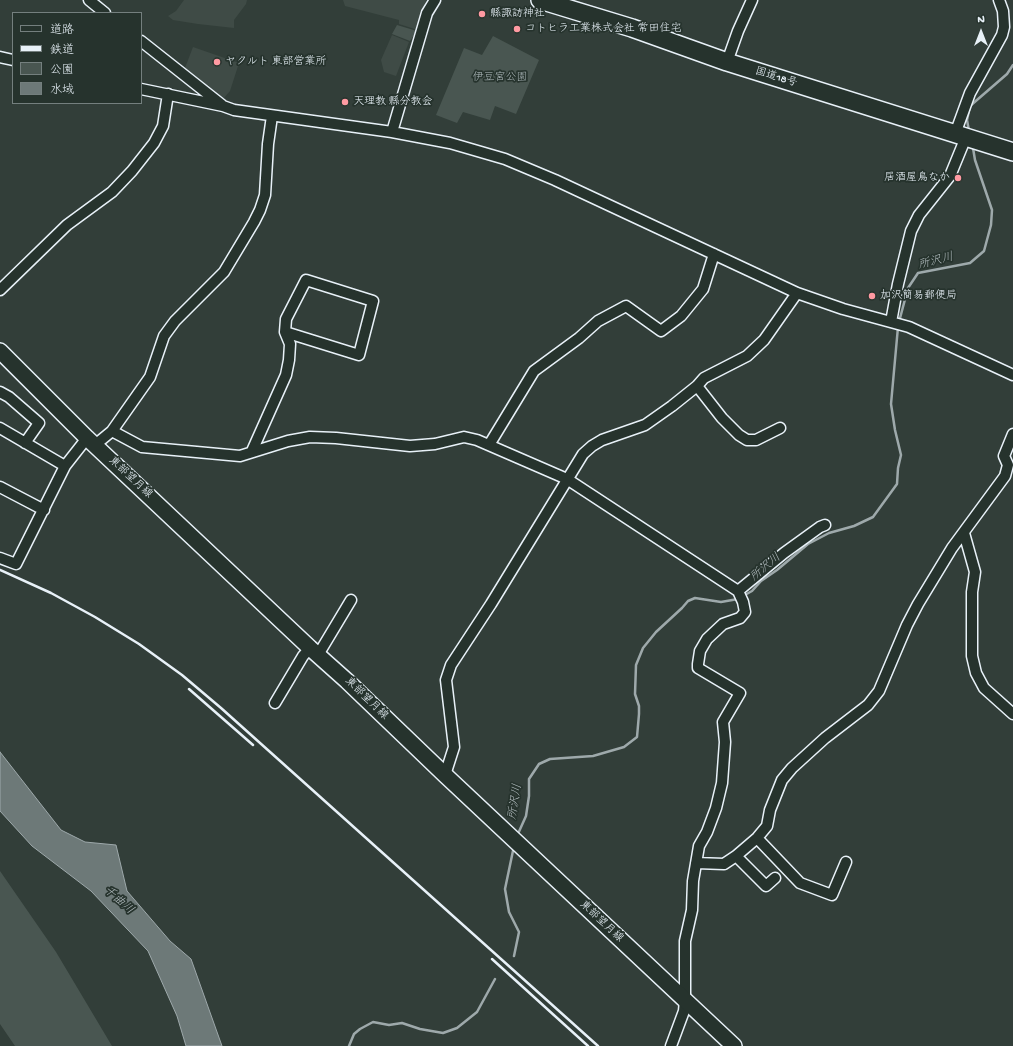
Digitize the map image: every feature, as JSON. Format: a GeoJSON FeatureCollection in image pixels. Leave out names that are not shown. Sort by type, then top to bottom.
{"type":"FeatureCollection","features":[{"type":"Feature","properties":{"kind":"highway","name":"国道18号"},"geometry":{"type":"LineString","coordinates":[[540,0],[621,24],[727,62],[1013,152]]}},
{"type":"Feature","properties":{"kind":"main road","name":"東部望月線"},"geometry":{"type":"LineString","coordinates":[[0,351],[91,442],[734,1046]]}},
{"type":"Feature","properties":{"kind":"street"},"geometry":{"type":"LineString","coordinates":[[89,0],[104,12]]}},
{"type":"Feature","properties":{"kind":"street"},"geometry":{"type":"LineString","coordinates":[[392,132],[427,13],[435,0]]}},
{"type":"Feature","properties":{"kind":"street"},"geometry":{"type":"LineString","coordinates":[[727,62],[738,31],[752,0]]}},
{"type":"Feature","properties":{"kind":"street"},"geometry":{"type":"LineString","coordinates":[[891,322],[898,284],[911,231],[918,216],[950,176],[961,136],[970,93],[1002,35],[1004,26],[1003,11],[998,0]]}},
{"type":"Feature","properties":{"kind":"street"},"geometry":{"type":"LineString","coordinates":[[142,42],[223,106]]}},
{"type":"Feature","properties":{"kind":"street"},"geometry":{"type":"LineString","coordinates":[[0,57],[12,60]]}},
{"type":"Feature","properties":{"kind":"street"},"geometry":{"type":"LineString","coordinates":[[142,89],[223,106],[234,110],[392,132],[450,143],[505,159],[556,180],[798,293],[843,309],[908,327],[1013,375]]}},
{"type":"Feature","properties":{"kind":"street"},"geometry":{"type":"LineString","coordinates":[[0,290],[66,225],[112,192],[132,171],[154,143],[163,126],[168,94]]}},
{"type":"Feature","properties":{"kind":"street"},"geometry":{"type":"LineString","coordinates":[[0,558],[16,564],[65,466],[91,442],[112,432],[150,376],[164,336],[175,321],[224,272],[254,222],[265,195],[268,144],[272,116]]}},
{"type":"Feature","properties":{"kind":"street"},"geometry":{"type":"LineString","coordinates":[[489,445],[534,371],[579,338],[598,321],[626,306],[661,331],[681,316],[703,289],[714,254]]}},
{"type":"Feature","properties":{"kind":"street"},"geometry":{"type":"LineString","coordinates":[[252,451],[286,375],[290,344],[285,332],[286,319],[306,280],[373,301],[359,355],[285,332]]}},
{"type":"Feature","properties":{"kind":"street"},"geometry":{"type":"LineString","coordinates":[[445,775],[454,747],[446,680],[452,665],[491,604],[566,479],[583,454],[602,440],[644,425],[672,406],[697,386],[704,378],[747,356],[759,345],[779,321],[798,293]]}},
{"type":"Feature","properties":{"kind":"street"},"geometry":{"type":"LineString","coordinates":[[697,386],[722,418],[739,436],[748,440],[756,440],[780,428]]}},
{"type":"Feature","properties":{"kind":"street"},"geometry":{"type":"LineString","coordinates":[[0,392],[9,397],[39,423],[25,443]]}},
{"type":"Feature","properties":{"kind":"street"},"geometry":{"type":"LineString","coordinates":[[0,428],[65,466]]}},
{"type":"Feature","properties":{"kind":"street"},"geometry":{"type":"LineString","coordinates":[[112,432],[142,447],[240,456],[288,441],[310,438],[336,438],[410,446],[435,444],[464,437],[477,440],[566,479],[738,591],[743,602],[745,612],[740,618],[723,624],[707,639],[700,651],[698,664],[698,668],[740,693],[723,722],[725,742],[722,783],[716,808],[707,832],[699,846],[693,882],[692,910],[685,941],[684,1011],[671,1046]]}},
{"type":"Feature","properties":{"kind":"street"},"geometry":{"type":"LineString","coordinates":[[696,863],[724,864],[757,838],[767,826],[770,810],[782,780],[792,768],[825,738],[868,705],[880,691],[907,625],[952,548],[1005,476],[1008,465],[1004,456],[1013,434]]}},
{"type":"Feature","properties":{"kind":"street"},"geometry":{"type":"LineString","coordinates":[[0,487],[44,510]]}},
{"type":"Feature","properties":{"kind":"street"},"geometry":{"type":"LineString","coordinates":[[738,591],[784,552],[825,525]]}},
{"type":"Feature","properties":{"kind":"street"},"geometry":{"type":"LineString","coordinates":[[964,533],[975,572],[972,592],[972,656],[976,673],[984,688],[1013,714]]}},
{"type":"Feature","properties":{"kind":"street"},"geometry":{"type":"LineString","coordinates":[[275,703],[303,656],[314,652],[352,600]]}},
{"type":"Feature","properties":{"kind":"street"},"geometry":{"type":"LineString","coordinates":[[757,838],[800,883],[832,895],[846,862]]}},
{"type":"Feature","properties":{"kind":"street"},"geometry":{"type":"LineString","coordinates":[[736,856],[766,886],[775,878]]}},
{"type":"Feature","properties":{"kind":"shaded area"},"geometry":{"type":"Polygon","coordinates":[[[184,0],[247,0],[246,4],[234,20],[234,28],[173,20],[168,16],[176,11],[184,0]]]}},
{"type":"Feature","properties":{"kind":"shaded area"},"geometry":{"type":"Polygon","coordinates":[[[343,0],[426,0],[418,30],[399,24],[399,20],[345,6],[343,0]]]}},
{"type":"Feature","properties":{"kind":"shaded area"},"geometry":{"type":"Polygon","coordinates":[[[392,35],[409,42],[396,76],[384,72],[381,60],[392,35]]]}},
{"type":"Feature","properties":{"kind":"shaded area"},"geometry":{"type":"Polygon","coordinates":[[[193,47],[239,63],[230,91],[223,99],[185,68],[193,47]]]}},
{"type":"Feature","properties":{"kind":"green space"},"geometry":{"type":"Polygon","coordinates":[[[397,25],[417,31],[410,41],[392,34],[397,25]]]}},
{"type":"Feature","properties":{"kind":"green space","name":"伊豆宮公園"},"geometry":{"type":"Polygon","coordinates":[[[493,36],[539,60],[516,114],[495,106],[490,120],[463,112],[457,123],[436,115],[464,48],[482,55],[493,36]]]}},
{"type":"Feature","properties":{"kind":"green space"},"geometry":{"type":"Polygon","coordinates":[[[0,871],[56,952],[112,1046],[15,1046],[0,1024],[0,871]]]}},
{"type":"Feature","properties":{"kind":"water","name":"千曲川"},"geometry":{"type":"Polygon","coordinates":[[[0,752],[61,830],[85,842],[116,845],[127,891],[170,941],[191,959],[222,1046],[186,1046],[177,1016],[148,951],[91,891],[32,846],[0,811],[0,752]]]}},
{"type":"Feature","properties":{"kind":"waterway","name":"所沢川"},"geometry":{"type":"LineString","coordinates":[[969,131],[967,120],[970,106],[1007,74],[1013,65]]}},
{"type":"Feature","properties":{"kind":"waterway","name":"所沢川"},"geometry":{"type":"LineString","coordinates":[[899,322],[908,288],[918,273],[970,263],[984,251],[991,225],[992,210],[975,160],[973,148]]}},
{"type":"Feature","properties":{"kind":"waterway","name":"所沢川"},"geometry":{"type":"LineString","coordinates":[[743,596],[752,591],[761,581],[777,570],[808,544],[829,533],[854,526],[873,517],[897,484],[901,455],[891,404],[898,327]]}},
{"type":"Feature","properties":{"kind":"waterway","name":"所沢川"},"geometry":{"type":"LineString","coordinates":[[517,836],[526,816],[529,796],[529,779],[539,764],[550,759],[593,756],[624,747],[637,737],[639,706],[635,694],[636,665],[643,648],[656,632],[688,601],[695,598],[721,602],[738,599]]}},
{"type":"Feature","properties":{"kind":"waterway","name":"所沢川"},"geometry":{"type":"LineString","coordinates":[[514,846],[505,889],[509,912],[519,932],[514,956]]}},
{"type":"Feature","properties":{"kind":"waterway","name":"所沢川"},"geometry":{"type":"LineString","coordinates":[[349,1046],[354,1034],[373,1022],[389,1025],[402,1023],[420,1029],[443,1033],[457,1028],[477,1012],[495,979]]}},
{"type":"Feature","properties":{"kind":"railway"},"geometry":{"type":"LineString","coordinates":[[0,570],[51,593],[95,617],[139,644],[182,675],[221,708],[598,1046]]}},
{"type":"Feature","properties":{"kind":"railway"},"geometry":{"type":"LineString","coordinates":[[189,689],[253,745]]}},
{"type":"Feature","properties":{"kind":"railway"},"geometry":{"type":"LineString","coordinates":[[492,959],[588,1046]]}},
{"type":"Feature","properties":{"kind":"place","name":"縣諏訪神社"},"geometry":{"type":"Point","coordinates":[482,14]}},
{"type":"Feature","properties":{"kind":"place","name":"コトヒラ工業株式会社 常田住宅"},"geometry":{"type":"Point","coordinates":[517,29]}},
{"type":"Feature","properties":{"kind":"place","name":"ヤクルト 東部営業所"},"geometry":{"type":"Point","coordinates":[217,62]}},
{"type":"Feature","properties":{"kind":"place","name":"天理教 縣分教会"},"geometry":{"type":"Point","coordinates":[345,102]}},
{"type":"Feature","properties":{"kind":"place","name":"居酒屋鳥なか"},"geometry":{"type":"Point","coordinates":[958,178]}},
{"type":"Feature","properties":{"kind":"place","name":"加沢簡易郵便局"},"geometry":{"type":"Point","coordinates":[872,296]}}]}
